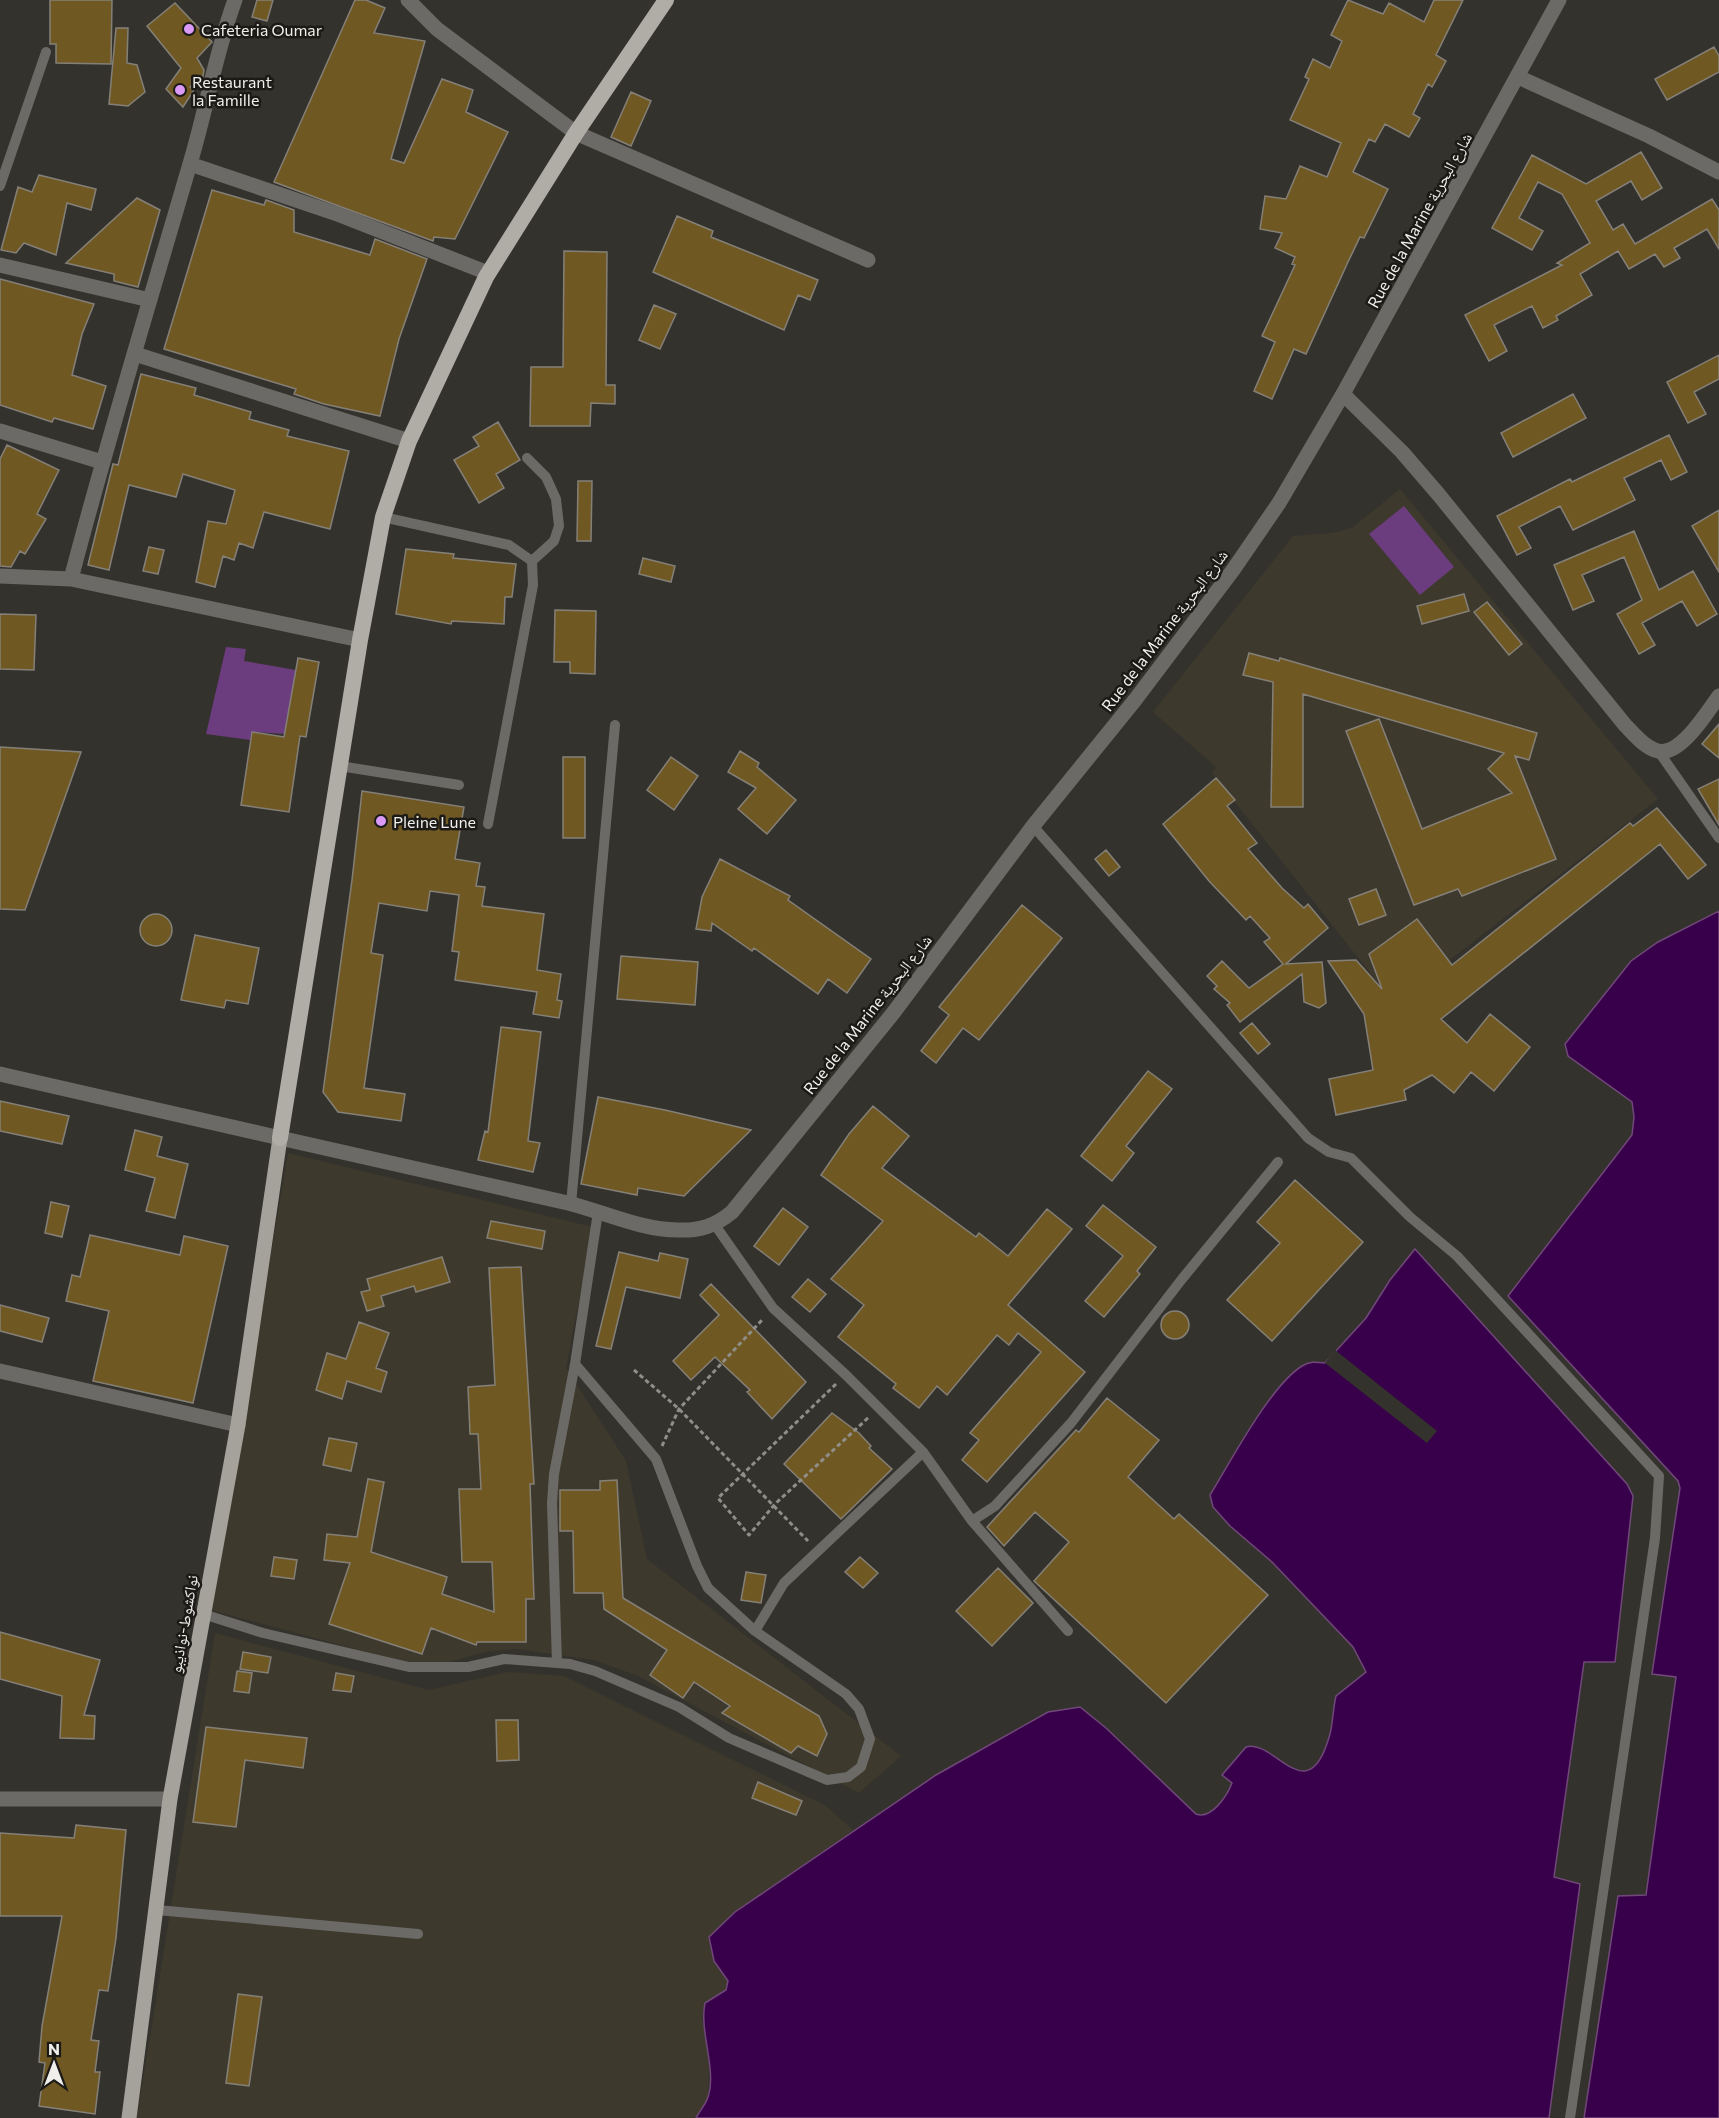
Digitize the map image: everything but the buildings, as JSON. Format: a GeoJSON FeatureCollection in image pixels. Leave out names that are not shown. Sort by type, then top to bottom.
{"type":"FeatureCollection","features":[{"type":"Feature","properties":{"kind":"highway"},"geometry":{"type":"LineString","coordinates":[[280,1138],[360,640],[383,517],[409,441],[468,311],[488,273],[576,133],[666,0]]}},
{"type":"Feature","properties":{"kind":"main road","name":"نواكشوط-نواذيبو"},"geometry":{"type":"LineString","coordinates":[[129,2118],[170,1799],[238,1425],[280,1138]]}},
{"type":"Feature","properties":{"kind":"street"},"geometry":{"type":"LineString","coordinates":[[71,579],[102,462],[190,164],[224,32],[235,0]]}},
{"type":"Feature","properties":{"kind":"street"},"geometry":{"type":"LineString","coordinates":[[408,0],[437,29],[576,133],[868,260]]}},
{"type":"Feature","properties":{"kind":"street","name":"Rue de la Marine شارع البحرية"},"geometry":{"type":"LineString","coordinates":[[716,1225],[752,1188],[894,1012],[1034,826],[1135,700],[1233,570],[1279,503],[1343,394],[1559,0]]}},
{"type":"Feature","properties":{"kind":"street"},"geometry":{"type":"LineString","coordinates":[[1518,77],[1649,136],[1719,172]]}},
{"type":"Feature","properties":{"kind":"street"},"geometry":{"type":"LineString","coordinates":[[190,164],[340,215],[488,273]]}},
{"type":"Feature","properties":{"kind":"street"},"geometry":{"type":"LineString","coordinates":[[0,265],[150,300]]}},
{"type":"Feature","properties":{"kind":"street"},"geometry":{"type":"LineString","coordinates":[[135,354],[409,441]]}},
{"type":"Feature","properties":{"kind":"street"},"geometry":{"type":"LineString","coordinates":[[1343,394],[1402,452],[1439,495],[1625,725],[1640,740],[1659,752],[1671,750],[1682,743],[1719,696]]}},
{"type":"Feature","properties":{"kind":"street"},"geometry":{"type":"LineString","coordinates":[[0,431],[102,462]]}},
{"type":"Feature","properties":{"kind":"street"},"geometry":{"type":"LineString","coordinates":[[0,576],[71,579],[360,640]]}},
{"type":"Feature","properties":{"kind":"street"},"geometry":{"type":"LineString","coordinates":[[0,1074],[571,1204],[677,1231],[716,1225]]}},
{"type":"Feature","properties":{"kind":"street"},"geometry":{"type":"LineString","coordinates":[[0,1371],[238,1425]]}},
{"type":"Feature","properties":{"kind":"street"},"geometry":{"type":"LineString","coordinates":[[0,1799],[170,1799]]}},
{"type":"Feature","properties":{"kind":"lane"},"geometry":{"type":"LineString","coordinates":[[0,186],[46,52]]}},
{"type":"Feature","properties":{"kind":"lane"},"geometry":{"type":"LineString","coordinates":[[527,458],[546,477],[556,499],[559,526],[554,541],[532,561]]}},
{"type":"Feature","properties":{"kind":"lane"},"geometry":{"type":"LineString","coordinates":[[383,517],[509,545],[532,561]]}},
{"type":"Feature","properties":{"kind":"lane"},"geometry":{"type":"LineString","coordinates":[[488,824],[533,585],[532,561]]}},
{"type":"Feature","properties":{"kind":"lane"},"geometry":{"type":"LineString","coordinates":[[571,1204],[615,724]]}},
{"type":"Feature","properties":{"kind":"lane"},"geometry":{"type":"LineString","coordinates":[[1659,752],[1719,838]]}},
{"type":"Feature","properties":{"kind":"lane"},"geometry":{"type":"LineString","coordinates":[[340,766],[459,785]]}},
{"type":"Feature","properties":{"kind":"lane"},"geometry":{"type":"LineString","coordinates":[[1034,826],[1308,1138],[1329,1152],[1351,1158],[1410,1217],[1457,1256],[1659,1476],[1655,1538],[1570,2118]]}},
{"type":"Feature","properties":{"kind":"lane"},"geometry":{"type":"LineString","coordinates":[[972,1521],[995,1506],[1071,1423],[1182,1279],[1278,1162]]}},
{"type":"Feature","properties":{"kind":"lane"},"geometry":{"type":"LineString","coordinates":[[557,1663],[552,1503],[554,1474],[575,1364],[598,1212]]}},
{"type":"Feature","properties":{"kind":"lane"},"geometry":{"type":"LineString","coordinates":[[716,1225],[773,1308],[846,1375],[923,1452],[972,1521],[1068,1631]]}},
{"type":"Feature","properties":{"kind":"lane"},"geometry":{"type":"LineString","coordinates":[[203,1614],[263,1633],[409,1667],[468,1667],[504,1659],[557,1663],[595,1671],[679,1707],[729,1738],[827,1780],[848,1777],[861,1767],[870,1739],[859,1709],[846,1694],[755,1630],[708,1588],[697,1566],[656,1459],[575,1364]]}},
{"type":"Feature","properties":{"kind":"lane"},"geometry":{"type":"LineString","coordinates":[[755,1630],[784,1583],[923,1452]]}},
{"type":"Feature","properties":{"kind":"lane"},"geometry":{"type":"LineString","coordinates":[[157,1910],[418,1934]]}},
{"type":"Feature","properties":{"kind":"path"},"geometry":{"type":"LineString","coordinates":[[656,1459],[679,1409],[773,1308]]}},
{"type":"Feature","properties":{"kind":"path"},"geometry":{"type":"LineString","coordinates":[[634,1370],[679,1409],[775,1504],[817,1552]]}},
{"type":"Feature","properties":{"kind":"path"},"geometry":{"type":"LineString","coordinates":[[846,1375],[718,1498],[749,1535],[775,1504],[878,1409]]}},
{"type":"Feature","properties":{"kind":"shaded area"},"geometry":{"type":"Polygon","coordinates":[[[1400,489],[1658,799],[1394,1003],[1215,777],[1212,773],[1216,767],[1153,712],[1293,536],[1332,533],[1352,528],[1400,489]]]}},
{"type":"Feature","properties":{"kind":"shaded area"},"geometry":{"type":"Polygon","coordinates":[[[1404,506],[1454,567],[1420,595],[1369,534],[1404,506]]]}},
{"type":"Feature","properties":{"kind":"shaded area"},"geometry":{"type":"Polygon","coordinates":[[[226,647],[246,649],[244,661],[296,670],[285,734],[252,732],[250,740],[206,734],[226,647]]]}},
{"type":"Feature","properties":{"kind":"shaded area"},"geometry":{"type":"Polygon","coordinates":[[[1719,911],[1719,2118],[1584,2118],[1618,1896],[1646,1895],[1676,1677],[1652,1674],[1680,1488],[1678,1481],[1508,1296],[1632,1135],[1634,1117],[1632,1102],[1568,1056],[1565,1044],[1631,961],[1658,942],[1719,911]]]}},
{"type":"Feature","properties":{"kind":"shaded area"},"geometry":{"type":"Polygon","coordinates":[[[288,1153],[593,1227],[566,1368],[626,1461],[647,1559],[901,1756],[859,1793],[638,1676],[594,1660],[516,1649],[490,1651],[426,1668],[211,1610],[288,1153]]]}},
{"type":"Feature","properties":{"kind":"shaded area"},"geometry":{"type":"Polygon","coordinates":[[[1415,1249],[1627,1484],[1633,1496],[1615,1662],[1584,1662],[1554,1877],[1580,1884],[1549,2118],[696,2118],[707,2100],[710,2086],[704,2026],[705,2003],[726,1990],[728,1981],[714,1961],[709,1937],[735,1912],[936,1775],[1048,1712],[1080,1707],[1106,1728],[1196,1814],[1207,1814],[1218,1806],[1232,1783],[1222,1775],[1246,1747],[1257,1747],[1301,1771],[1312,1769],[1321,1757],[1330,1734],[1336,1696],[1366,1672],[1353,1647],[1272,1562],[1230,1526],[1213,1507],[1210,1495],[1252,1425],[1277,1390],[1302,1366],[1316,1362],[1325,1363],[1366,1318],[1390,1280],[1415,1249]]]}},
{"type":"Feature","properties":{"kind":"shaded area"},"geometry":{"type":"Polygon","coordinates":[[[215,1633],[429,1690],[507,1672],[564,1676],[826,1806],[853,1830],[735,1912],[709,1937],[714,1961],[728,1981],[726,1990],[705,2003],[702,2018],[709,2051],[708,2097],[696,2118],[137,2118],[215,1633]]]}},
{"type":"Feature","properties":{"kind":"pier"},"geometry":{"type":"Polygon","coordinates":[[[1335,1350],[1437,1431],[1427,1443],[1325,1363],[1335,1350]]]}},
{"type":"Feature","properties":{"kind":"place","name":"Cafeteria Oumar"},"geometry":{"type":"Point","coordinates":[189,29]}},
{"type":"Feature","properties":{"kind":"place","name":"Restaurant la Famille"},"geometry":{"type":"Point","coordinates":[180,90]}},
{"type":"Feature","properties":{"kind":"place","name":"Pleine Lune"},"geometry":{"type":"Point","coordinates":[381,821]}}]}
